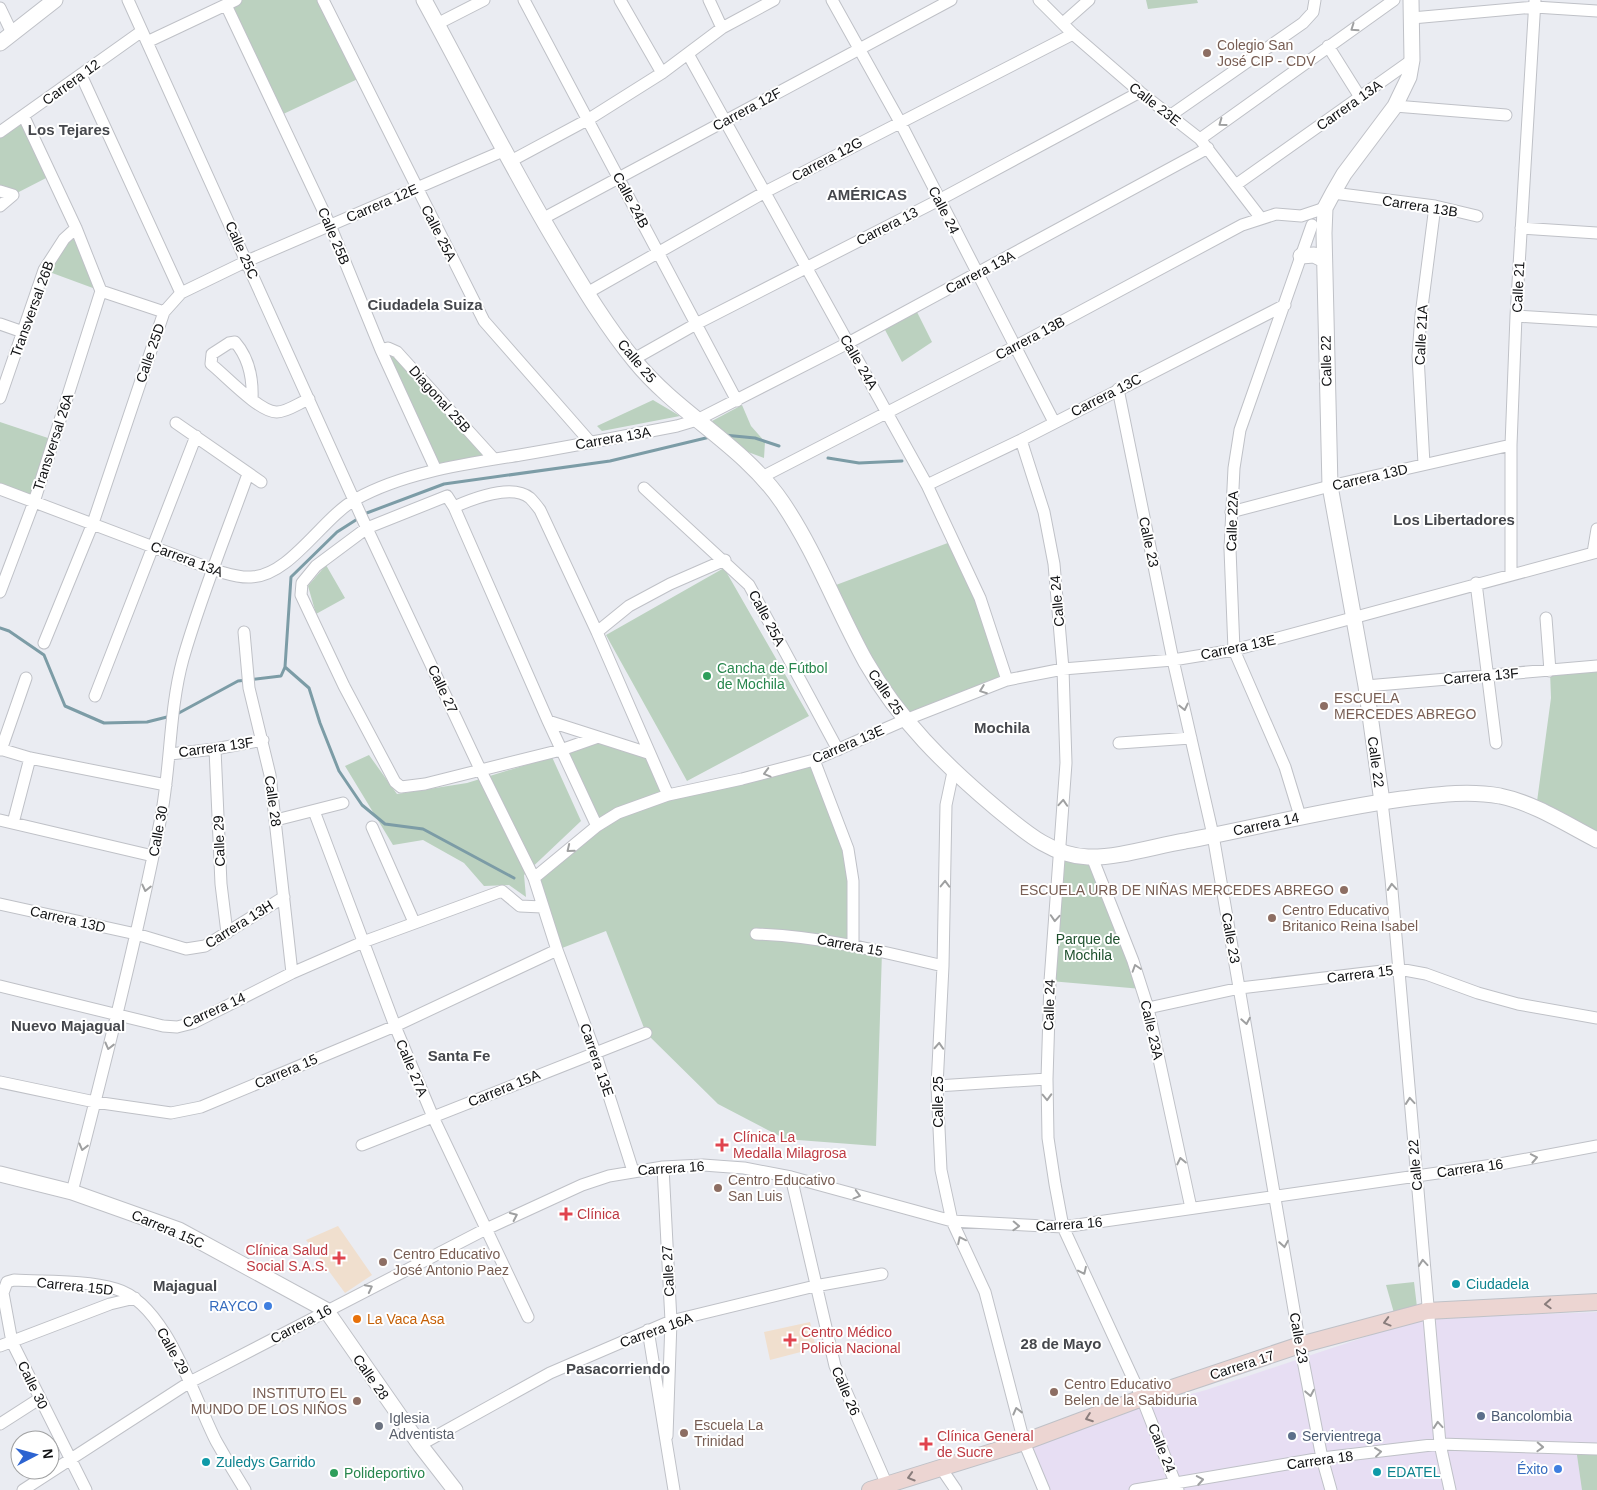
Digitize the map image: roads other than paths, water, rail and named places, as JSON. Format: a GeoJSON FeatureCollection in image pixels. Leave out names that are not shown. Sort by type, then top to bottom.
{"type":"FeatureCollection","features":[{"type":"Feature","properties":{"kind":"main road","name":"Carrera 17"},"geometry":{"type":"LineString","coordinates":[[870,1490],[1024,1442],[1142,1398],[1300,1346],[1427,1311],[1597,1302]]}},
{"type":"Feature","properties":{"kind":"street"},"geometry":{"type":"LineString","coordinates":[[0,8],[6,38],[55,0]]}},
{"type":"Feature","properties":{"kind":"street","name":"Calle 25C"},"geometry":{"type":"LineString","coordinates":[[128,0],[356,503]]}},
{"type":"Feature","properties":{"kind":"street","name":"Calle 25A"},"geometry":{"type":"LineString","coordinates":[[323,0],[484,321],[591,443]]}},
{"type":"Feature","properties":{"kind":"street","name":"Calle 25"},"geometry":{"type":"LineString","coordinates":[[424,0],[506,156],[587,293],[634,359],[653,381],[732,448],[762,477],[781,500],[800,530],[866,661],[885,694],[905,720],[953,772],[946,805],[943,966],[937,1086],[941,1170],[952,1221],[985,1292],[1024,1442],[1044,1490]]}},
{"type":"Feature","properties":{"kind":"street"},"geometry":{"type":"LineString","coordinates":[[437,24],[484,0]]}},
{"type":"Feature","properties":{"kind":"street","name":"Calle 24B"},"geometry":{"type":"LineString","coordinates":[[524,0],[620,177],[737,401]]}},
{"type":"Feature","properties":{"kind":"street"},"geometry":{"type":"LineString","coordinates":[[620,0],[662,73]]}},
{"type":"Feature","properties":{"kind":"street","name":"Carrera 12E"},"geometry":{"type":"LineString","coordinates":[[180,293],[247,261],[416,188],[506,156],[589,119],[662,73],[722,28],[774,0]]}},
{"type":"Feature","properties":{"kind":"street","name":"Calle 24"},"geometry":{"type":"LineString","coordinates":[[832,0],[900,122],[1054,422]]}},
{"type":"Feature","properties":{"kind":"street","name":"Carrera 12F"},"geometry":{"type":"LineString","coordinates":[[542,219],[951,0]]}},
{"type":"Feature","properties":{"kind":"street","name":"Calle 23E"},"geometry":{"type":"LineString","coordinates":[[1039,0],[1073,34],[1204,144],[1237,184],[1260,217]]}},
{"type":"Feature","properties":{"kind":"street"},"geometry":{"type":"LineString","coordinates":[[1063,22],[1089,0]]}},
{"type":"Feature","properties":{"kind":"street"},"geometry":{"type":"LineString","coordinates":[[1170,115],[1303,23],[1313,12],[1315,0]]}},
{"type":"Feature","properties":{"kind":"street"},"geometry":{"type":"LineString","coordinates":[[1204,144],[1328,46],[1394,0]]}},
{"type":"Feature","properties":{"kind":"street","name":"Calle 22"},"geometry":{"type":"LineString","coordinates":[[1411,0],[1412,60],[1409,77],[1394,106],[1344,174],[1325,208],[1318,229],[1324,260],[1330,486],[1366,686],[1382,802],[1399,969],[1427,1311],[1440,1444],[1450,1490]]}},
{"type":"Feature","properties":{"kind":"street"},"geometry":{"type":"LineString","coordinates":[[711,1],[722,28]]}},
{"type":"Feature","properties":{"kind":"street"},"geometry":{"type":"LineString","coordinates":[[147,42],[231,2]]}},
{"type":"Feature","properties":{"kind":"street","name":"Calle 25B"},"geometry":{"type":"LineString","coordinates":[[231,2],[330,225],[381,350],[436,470]]}},
{"type":"Feature","properties":{"kind":"street"},"geometry":{"type":"LineString","coordinates":[[1412,18],[1535,4],[1597,11]]}},
{"type":"Feature","properties":{"kind":"street","name":"Calle 21"},"geometry":{"type":"LineString","coordinates":[[1511,574],[1511,445],[1516,316],[1535,4]]}},
{"type":"Feature","properties":{"kind":"street","name":"Carrera 12"},"geometry":{"type":"LineString","coordinates":[[0,132],[142,31]]}},
{"type":"Feature","properties":{"kind":"street","name":"Carrera 12G"},"geometry":{"type":"LineString","coordinates":[[587,293],[764,192],[1073,34]]}},
{"type":"Feature","properties":{"kind":"street"},"geometry":{"type":"LineString","coordinates":[[1328,46],[1360,97]]}},
{"type":"Feature","properties":{"kind":"street","name":"Calle 24A"},"geometry":{"type":"LineString","coordinates":[[688,54],[927,485],[980,598],[1008,680]]}},
{"type":"Feature","properties":{"kind":"street","name":"Carrera 13A"},"geometry":{"type":"LineString","coordinates":[[1237,184],[1412,60]]}},
{"type":"Feature","properties":{"kind":"street"},"geometry":{"type":"LineString","coordinates":[[81,75],[180,293]]}},
{"type":"Feature","properties":{"kind":"street","name":"Carrera 13"},"geometry":{"type":"LineString","coordinates":[[634,359],[696,324],[939,200],[1140,92]]}},
{"type":"Feature","properties":{"kind":"street","name":"Carrera 13A"},"geometry":{"type":"LineString","coordinates":[[1394,106],[1506,115]]}},
{"type":"Feature","properties":{"kind":"street"},"geometry":{"type":"LineString","coordinates":[[24,116],[76,228],[101,291],[164,312]]}},
{"type":"Feature","properties":{"kind":"street","name":"Carrera 13A"},"geometry":{"type":"LineString","coordinates":[[0,489],[214,570],[235,576],[252,578],[271,572],[286,562],[329,519],[386,485],[436,470],[591,443],[677,426],[697,420],[737,401],[978,274],[1204,144]]}},
{"type":"Feature","properties":{"kind":"street"},"geometry":{"type":"LineString","coordinates":[[0,191],[13,195],[0,206]]}},
{"type":"Feature","properties":{"kind":"street","name":"Carrera 13B"},"geometry":{"type":"LineString","coordinates":[[1333,193],[1435,206],[1477,216]]}},
{"type":"Feature","properties":{"kind":"street","name":"Calle 21A"},"geometry":{"type":"LineString","coordinates":[[1424,464],[1418,356],[1421,315],[1435,206]]}},
{"type":"Feature","properties":{"kind":"street","name":"Carrera 13B"},"geometry":{"type":"LineString","coordinates":[[762,477],[1016,346],[1242,225],[1260,217],[1276,214],[1301,216],[1325,208]]}},
{"type":"Feature","properties":{"kind":"street"},"geometry":{"type":"LineString","coordinates":[[1301,216],[1318,229]]}},
{"type":"Feature","properties":{"kind":"street","name":"Transversal 26B"},"geometry":{"type":"LineString","coordinates":[[0,398],[44,270],[64,239],[76,228]]}},
{"type":"Feature","properties":{"kind":"street"},"geometry":{"type":"LineString","coordinates":[[1521,228],[1597,233]]}},
{"type":"Feature","properties":{"kind":"street","name":"Calle 22A"},"geometry":{"type":"LineString","coordinates":[[1300,816],[1285,767],[1234,650],[1231,601],[1231,512],[1240,430],[1301,256],[1318,229]]}},
{"type":"Feature","properties":{"kind":"street"},"geometry":{"type":"LineString","coordinates":[[1301,256],[1314,254],[1324,260]]}},
{"type":"Feature","properties":{"kind":"street","name":"Transversal 26A"},"geometry":{"type":"LineString","coordinates":[[0,592],[34,502],[101,291]]}},
{"type":"Feature","properties":{"kind":"street","name":"Calle 25D"},"geometry":{"type":"LineString","coordinates":[[44,643],[93,523],[164,312],[180,293]]}},
{"type":"Feature","properties":{"kind":"street","name":"Carrera 13C"},"geometry":{"type":"LineString","coordinates":[[927,485],[1021,440],[1285,305]]}},
{"type":"Feature","properties":{"kind":"street"},"geometry":{"type":"LineString","coordinates":[[1516,316],[1597,321]]}},
{"type":"Feature","properties":{"kind":"street"},"geometry":{"type":"LineString","coordinates":[[0,324],[23,332]]}},
{"type":"Feature","properties":{"kind":"street"},"geometry":{"type":"LineString","coordinates":[[252,400],[250,372],[238,346],[235,342],[229,343],[212,354],[211,364],[252,400],[273,412],[280,412],[309,399]]}},
{"type":"Feature","properties":{"kind":"street","name":"Diagonal 25B"},"geometry":{"type":"LineString","coordinates":[[381,350],[388,348],[397,352],[494,459]]}},
{"type":"Feature","properties":{"kind":"street","name":"Calle 23"},"geometry":{"type":"LineString","coordinates":[[1118,389],[1173,660],[1213,835],[1276,1196],[1300,1346],[1322,1458],[1331,1490]]}},
{"type":"Feature","properties":{"kind":"street"},"geometry":{"type":"LineString","coordinates":[[176,422],[261,482]]}},
{"type":"Feature","properties":{"kind":"street"},"geometry":{"type":"LineString","coordinates":[[95,696],[196,436]]}},
{"type":"Feature","properties":{"kind":"street","name":"Calle 24"},"geometry":{"type":"LineString","coordinates":[[1021,440],[1044,512],[1054,564],[1063,668],[1066,763],[1050,981],[1047,1079],[1048,1138],[1063,1227],[1142,1398],[1177,1487]]}},
{"type":"Feature","properties":{"kind":"street","name":"Carrera 13D"},"geometry":{"type":"LineString","coordinates":[[1231,512],[1330,486],[1511,445]]}},
{"type":"Feature","properties":{"kind":"street","name":"Calle 30"},"geometry":{"type":"LineString","coordinates":[[72,1192],[117,1014],[154,856],[166,786],[174,706],[183,660],[248,474]]}},
{"type":"Feature","properties":{"kind":"street","name":"Calle 25A"},"geometry":{"type":"LineString","coordinates":[[644,488],[725,560],[750,585],[838,750]]}},
{"type":"Feature","properties":{"kind":"street"},"geometry":{"type":"LineString","coordinates":[[454,507],[498,492],[529,497],[540,510],[597,632],[648,753],[668,795]]}},
{"type":"Feature","properties":{"kind":"street"},"geometry":{"type":"LineString","coordinates":[[597,826],[562,750],[548,721],[448,496],[365,524],[316,566],[302,583],[300,588],[301,595],[344,686],[398,786],[416,786],[562,750],[598,737]]}},
{"type":"Feature","properties":{"kind":"street","name":"Calle 27"},"geometry":{"type":"LineString","coordinates":[[356,503],[480,769],[534,878]]}},
{"type":"Feature","properties":{"kind":"street"},"geometry":{"type":"LineString","coordinates":[[1595,552],[1597,529]]}},
{"type":"Feature","properties":{"kind":"street","name":"Carrera 13E"},"geometry":{"type":"LineString","coordinates":[[633,1171],[595,1052],[557,950],[534,878],[597,826],[618,813],[668,795],[742,779],[814,760],[905,720],[1008,680],[1063,668],[1173,660],[1234,650],[1354,619],[1476,583],[1595,552]]}},
{"type":"Feature","properties":{"kind":"street"},"geometry":{"type":"LineString","coordinates":[[597,632],[630,606],[670,584],[725,560]]}},
{"type":"Feature","properties":{"kind":"street"},"geometry":{"type":"LineString","coordinates":[[1476,583],[1496,743]]}},
{"type":"Feature","properties":{"kind":"street"},"geometry":{"type":"LineString","coordinates":[[1546,618],[1550,671]]}},
{"type":"Feature","properties":{"kind":"street","name":"Calle 28"},"geometry":{"type":"LineString","coordinates":[[244,632],[249,688],[263,740],[276,820],[292,973]]}},
{"type":"Feature","properties":{"kind":"street","name":"Carrera 13F"},"geometry":{"type":"LineString","coordinates":[[1366,686],[1597,666]]}},
{"type":"Feature","properties":{"kind":"street"},"geometry":{"type":"LineString","coordinates":[[26,678],[0,750],[166,786]]}},
{"type":"Feature","properties":{"kind":"street"},"geometry":{"type":"LineString","coordinates":[[548,721],[648,753]]}},
{"type":"Feature","properties":{"kind":"street"},"geometry":{"type":"LineString","coordinates":[[1119,743],[1191,738]]}},
{"type":"Feature","properties":{"kind":"street","name":"Carrera 13F"},"geometry":{"type":"LineString","coordinates":[[170,754],[215,749],[263,740]]}},
{"type":"Feature","properties":{"kind":"street","name":"Calle 29"},"geometry":{"type":"LineString","coordinates":[[215,749],[221,884],[227,933]]}},
{"type":"Feature","properties":{"kind":"street"},"geometry":{"type":"LineString","coordinates":[[13,823],[30,758]]}},
{"type":"Feature","properties":{"kind":"street"},"geometry":{"type":"LineString","coordinates":[[814,760],[848,848],[853,881],[852,944]]}},
{"type":"Feature","properties":{"kind":"street","name":"Carrera 14"},"geometry":{"type":"LineString","coordinates":[[953,772],[1022,830],[1060,852],[1092,857],[1213,835],[1300,816],[1453,792],[1505,797],[1536,809],[1597,840]]}},
{"type":"Feature","properties":{"kind":"street"},"geometry":{"type":"LineString","coordinates":[[276,820],[343,803]]}},
{"type":"Feature","properties":{"kind":"street","name":"Calle 27A"},"geometry":{"type":"LineString","coordinates":[[314,811],[395,1026],[433,1116],[484,1230],[528,1317]]}},
{"type":"Feature","properties":{"kind":"street"},"geometry":{"type":"LineString","coordinates":[[0,820],[154,856]]}},
{"type":"Feature","properties":{"kind":"street"},"geometry":{"type":"LineString","coordinates":[[372,827],[414,922]]}},
{"type":"Feature","properties":{"kind":"street","name":"Calle 23A"},"geometry":{"type":"LineString","coordinates":[[1092,857],[1134,960],[1148,1008],[1191,1208]]}},
{"type":"Feature","properties":{"kind":"street","name":"Carrera 14"},"geometry":{"type":"LineString","coordinates":[[0,986],[163,1026],[177,1027],[193,1023],[292,973],[363,942],[502,890],[520,906],[542,907]]}},
{"type":"Feature","properties":{"kind":"street","name":"Carrera 13H"},"geometry":{"type":"LineString","coordinates":[[136,934],[186,950],[205,946],[284,897]]}},
{"type":"Feature","properties":{"kind":"street","name":"Carrera 13D"},"geometry":{"type":"LineString","coordinates":[[0,904],[136,934]]}},
{"type":"Feature","properties":{"kind":"street","name":"Carrera 15"},"geometry":{"type":"LineString","coordinates":[[756,934],[806,937],[852,944],[943,966]]}},
{"type":"Feature","properties":{"kind":"street","name":"Carrera 15"},"geometry":{"type":"LineString","coordinates":[[0,1082],[95,1102],[171,1113],[185,1111],[201,1107],[395,1026],[557,950]]}},
{"type":"Feature","properties":{"kind":"street","name":"Carrera 15"},"geometry":{"type":"LineString","coordinates":[[1148,1008],[1240,988],[1399,969],[1426,974],[1478,993],[1518,1004],[1597,1018]]}},
{"type":"Feature","properties":{"kind":"street","name":"Carrera 15A"},"geometry":{"type":"LineString","coordinates":[[362,1145],[646,1033]]}},
{"type":"Feature","properties":{"kind":"street"},"geometry":{"type":"LineString","coordinates":[[937,1086],[1047,1079]]}},
{"type":"Feature","properties":{"kind":"street","name":"Carrera 16"},"geometry":{"type":"LineString","coordinates":[[23,1490],[190,1382],[326,1310],[484,1230],[582,1185],[633,1171],[663,1166],[744,1168],[791,1177],[952,1221],[1008,1226],[1063,1227],[1500,1164],[1597,1146]]}},
{"type":"Feature","properties":{"kind":"street","name":"Calle 27"},"geometry":{"type":"LineString","coordinates":[[663,1166],[671,1321],[667,1436]]}},
{"type":"Feature","properties":{"kind":"street","name":"Carrera 15C"},"geometry":{"type":"LineString","coordinates":[[0,1174],[72,1192],[179,1230],[326,1310]]}},
{"type":"Feature","properties":{"kind":"street","name":"Calle 26"},"geometry":{"type":"LineString","coordinates":[[791,1177],[835,1366],[887,1485]]}},
{"type":"Feature","properties":{"kind":"street","name":"Carrera 16A"},"geometry":{"type":"LineString","coordinates":[[420,1445],[550,1373],[671,1321],[815,1286],[882,1274]]}},
{"type":"Feature","properties":{"kind":"street","name":"Calle 30"},"geometry":{"type":"LineString","coordinates":[[14,1280],[7,1282],[4,1287],[12,1342],[86,1490]]}},
{"type":"Feature","properties":{"kind":"street","name":"Carrera 15D"},"geometry":{"type":"LineString","coordinates":[[14,1280],[95,1285],[117,1289],[135,1298]]}},
{"type":"Feature","properties":{"kind":"street"},"geometry":{"type":"LineString","coordinates":[[0,1346],[110,1304],[135,1298]]}},
{"type":"Feature","properties":{"kind":"street","name":"Calle 29"},"geometry":{"type":"LineString","coordinates":[[135,1298],[150,1311],[190,1382],[216,1440],[245,1490]]}},
{"type":"Feature","properties":{"kind":"street","name":"Calle 28"},"geometry":{"type":"LineString","coordinates":[[326,1310],[420,1445],[455,1490]]}},
{"type":"Feature","properties":{"kind":"street","name":"Calle 27"},"geometry":{"type":"LineString","coordinates":[[648,1330],[667,1436],[674,1490]]}},
{"type":"Feature","properties":{"kind":"street"},"geometry":{"type":"LineString","coordinates":[[0,1424],[40,1399]]}},
{"type":"Feature","properties":{"kind":"street","name":"Carrera 18"},"geometry":{"type":"LineString","coordinates":[[1135,1490],[1177,1487],[1322,1458],[1440,1444],[1597,1449]]}},
{"type":"Feature","properties":{"kind":"street"},"geometry":{"type":"LineString","coordinates":[[941,1468],[956,1490]]}},
{"type":"Feature","properties":{"kind":"waterway"},"geometry":{"type":"LineString","coordinates":[[724,435],[755,438],[779,446]]}},
{"type":"Feature","properties":{"kind":"waterway"},"geometry":{"type":"LineString","coordinates":[[364,514],[444,484],[610,461],[710,437]]}},
{"type":"Feature","properties":{"kind":"waterway"},"geometry":{"type":"LineString","coordinates":[[828,458],[859,463],[902,461]]}},
{"type":"Feature","properties":{"kind":"waterway"},"geometry":{"type":"LineString","coordinates":[[177,714],[238,681],[281,676],[285,667],[291,577],[337,532],[359,518]]}},
{"type":"Feature","properties":{"kind":"waterway"},"geometry":{"type":"LineString","coordinates":[[0,628],[9,631],[44,655],[65,706],[104,723],[147,722],[171,716]]}},
{"type":"Feature","properties":{"kind":"waterway"},"geometry":{"type":"LineString","coordinates":[[285,667],[309,688],[320,723],[339,771],[362,805],[385,824],[423,829],[514,878]]}},
{"type":"Feature","properties":{"kind":"place","name":"Colegio San José CIP - CDV"},"geometry":{"type":"Point","coordinates":[1207,53]}},
{"type":"Feature","properties":{"kind":"place","name":"Cancha de Fútbol de Mochila"},"geometry":{"type":"Point","coordinates":[707,676]}},
{"type":"Feature","properties":{"kind":"place","name":"ESCUELA MERCEDES ABREGO"},"geometry":{"type":"Point","coordinates":[1324,706]}},
{"type":"Feature","properties":{"kind":"place","name":"ESCUELA URB DE NIÑAS MERCEDES ABREGO"},"geometry":{"type":"Point","coordinates":[1344,890]}},
{"type":"Feature","properties":{"kind":"place","name":"Centro Educativo Britanico Reina Isabel"},"geometry":{"type":"Point","coordinates":[1272,918]}},
{"type":"Feature","properties":{"kind":"place","name":"Clínica La Medalla Milagrosa"},"geometry":{"type":"Point","coordinates":[722,1145]}},
{"type":"Feature","properties":{"kind":"place","name":"Centro Educativo San Luis"},"geometry":{"type":"Point","coordinates":[718,1188]}},
{"type":"Feature","properties":{"kind":"place","name":"Clínica"},"geometry":{"type":"Point","coordinates":[566,1214]}},
{"type":"Feature","properties":{"kind":"place","name":"Clínica Salud Social S.A.S."},"geometry":{"type":"Point","coordinates":[339,1258]}},
{"type":"Feature","properties":{"kind":"place","name":"Centro Educativo José Antonio Paez"},"geometry":{"type":"Point","coordinates":[383,1262]}},
{"type":"Feature","properties":{"kind":"place","name":"Ciudadela"},"geometry":{"type":"Point","coordinates":[1456,1284]}},
{"type":"Feature","properties":{"kind":"place","name":"RAYCO"},"geometry":{"type":"Point","coordinates":[268,1306]}},
{"type":"Feature","properties":{"kind":"place","name":"La Vaca Asa"},"geometry":{"type":"Point","coordinates":[357,1319]}},
{"type":"Feature","properties":{"kind":"place","name":"Centro Médico Policia Nacional"},"geometry":{"type":"Point","coordinates":[790,1340]}},
{"type":"Feature","properties":{"kind":"place","name":"Centro Educativo Belen de la Sabiduria"},"geometry":{"type":"Point","coordinates":[1054,1392]}},
{"type":"Feature","properties":{"kind":"place","name":"INSTITUTO EL MUNDO DE LOS NIÑOS"},"geometry":{"type":"Point","coordinates":[357,1401]}},
{"type":"Feature","properties":{"kind":"place","name":"Bancolombia"},"geometry":{"type":"Point","coordinates":[1481,1416]}},
{"type":"Feature","properties":{"kind":"place","name":"Iglesia Adventista"},"geometry":{"type":"Point","coordinates":[379,1426]}},
{"type":"Feature","properties":{"kind":"place","name":"Escuela La Trinidad"},"geometry":{"type":"Point","coordinates":[684,1433]}},
{"type":"Feature","properties":{"kind":"place","name":"Servientrega"},"geometry":{"type":"Point","coordinates":[1292,1436]}},
{"type":"Feature","properties":{"kind":"place","name":"Clínica General de Sucre"},"geometry":{"type":"Point","coordinates":[926,1444]}},
{"type":"Feature","properties":{"kind":"place","name":"Zuledys Garrido"},"geometry":{"type":"Point","coordinates":[206,1462]}},
{"type":"Feature","properties":{"kind":"place","name":"Éxito"},"geometry":{"type":"Point","coordinates":[1558,1469]}},
{"type":"Feature","properties":{"kind":"place","name":"EDATEL"},"geometry":{"type":"Point","coordinates":[1377,1472]}},
{"type":"Feature","properties":{"kind":"place","name":"Polideportivo"},"geometry":{"type":"Point","coordinates":[334,1473]}},
{"type":"Feature","properties":{"kind":"district","name":"Los Tejares"},"geometry":{"type":"Point","coordinates":[69,129]}},
{"type":"Feature","properties":{"kind":"district","name":"AMÉRICAS"},"geometry":{"type":"Point","coordinates":[867,194]}},
{"type":"Feature","properties":{"kind":"district","name":"Ciudadela Suiza"},"geometry":{"type":"Point","coordinates":[425,304]}},
{"type":"Feature","properties":{"kind":"district","name":"Los Libertadores"},"geometry":{"type":"Point","coordinates":[1454,519]}},
{"type":"Feature","properties":{"kind":"district","name":"Mochila"},"geometry":{"type":"Point","coordinates":[1002,727]}},
{"type":"Feature","properties":{"kind":"district","name":"Nuevo Majagual"},"geometry":{"type":"Point","coordinates":[68,1025]}},
{"type":"Feature","properties":{"kind":"district","name":"Santa Fe"},"geometry":{"type":"Point","coordinates":[459,1055]}},
{"type":"Feature","properties":{"kind":"district","name":"Majagual"},"geometry":{"type":"Point","coordinates":[185,1285]}},
{"type":"Feature","properties":{"kind":"district","name":"28 de Mayo"},"geometry":{"type":"Point","coordinates":[1061,1343]}},
{"type":"Feature","properties":{"kind":"district","name":"Pasacorriendo"},"geometry":{"type":"Point","coordinates":[618,1368]}},
{"type":"Feature","properties":{"kind":"park label","name":"Parque de Mochila"},"geometry":{"type":"Point","coordinates":[1088,948]}}]}
